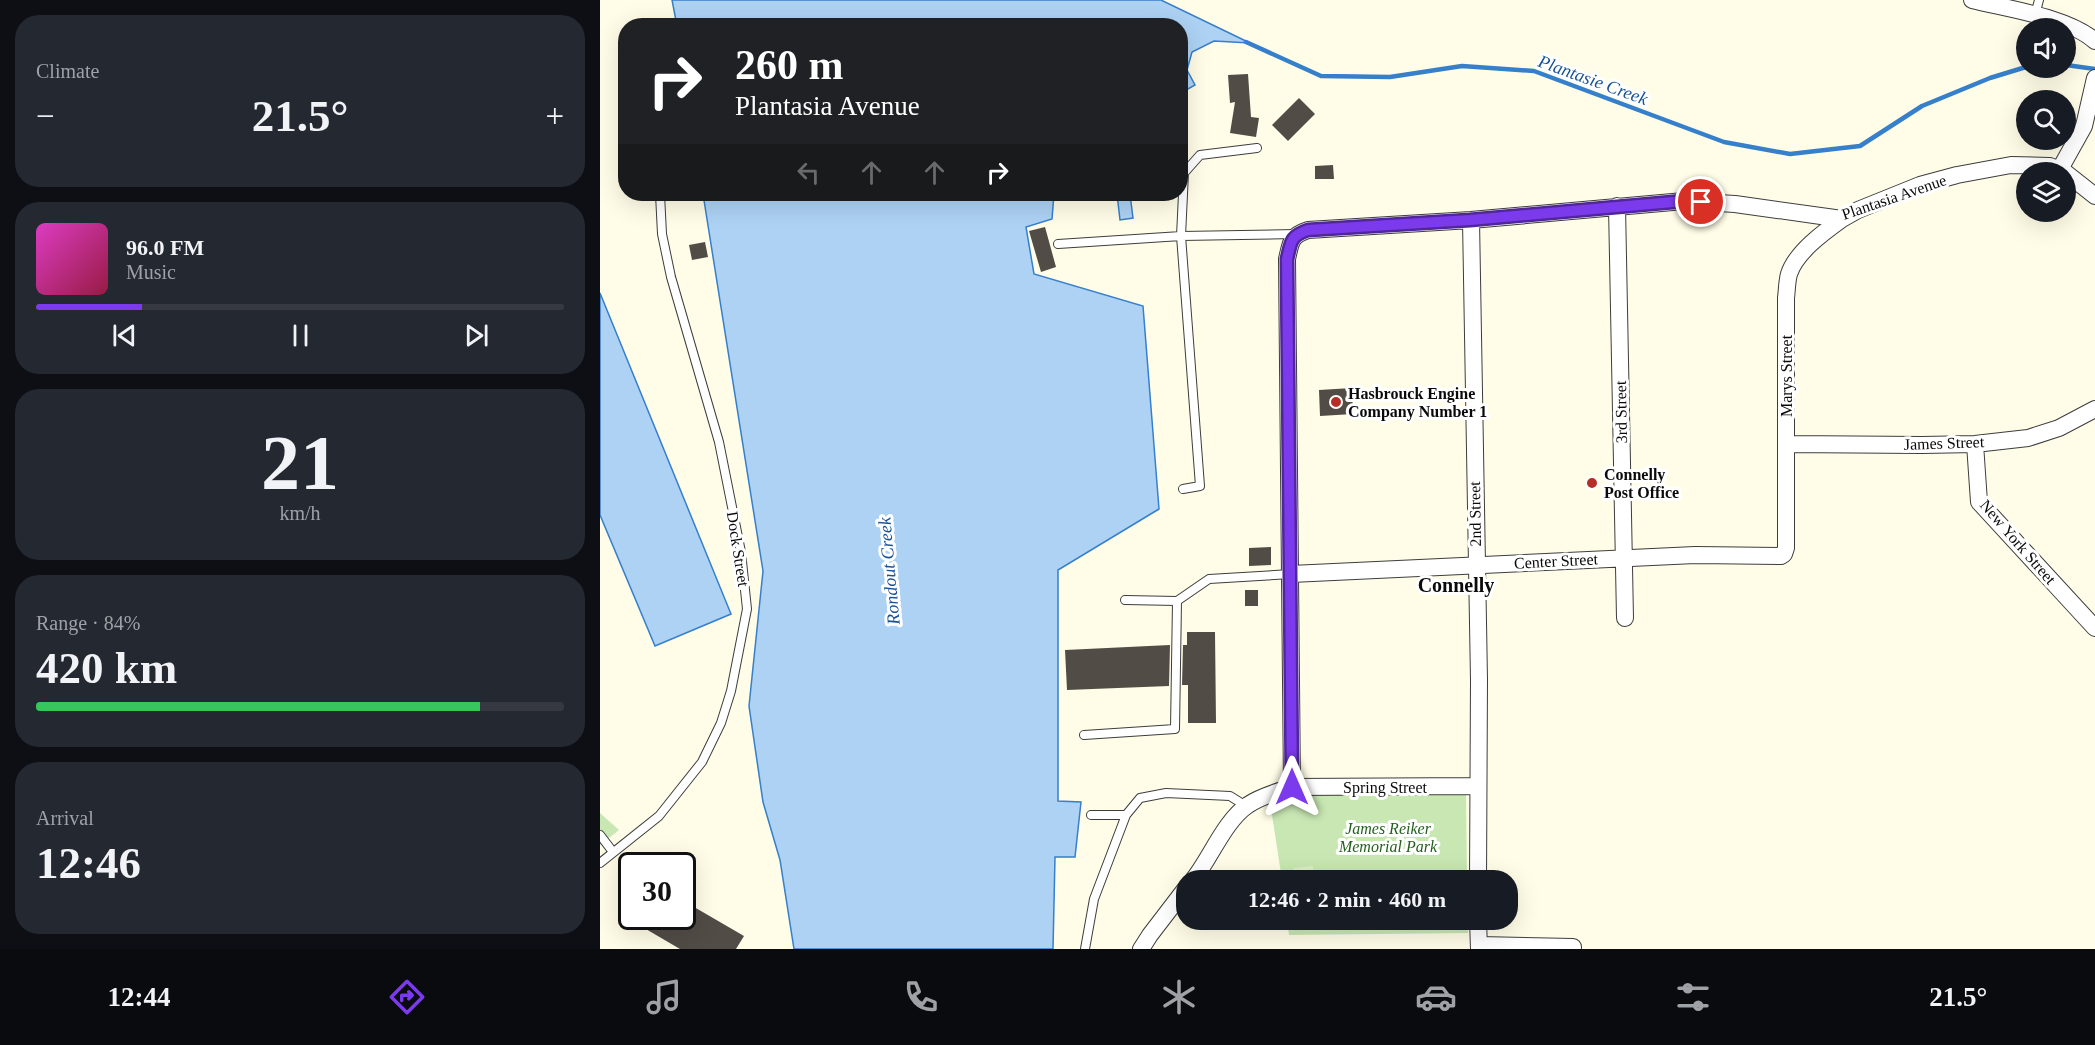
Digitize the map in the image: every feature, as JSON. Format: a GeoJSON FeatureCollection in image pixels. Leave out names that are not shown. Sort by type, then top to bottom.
{"type":"FeatureCollection","features":[{"type":"Feature","properties":{"kind":"street"},"geometry":{"type":"LineString","coordinates":[[1972,0],[2037,8],[2057,21],[2086,33],[2095,41]]}},
{"type":"Feature","properties":{"kind":"street"},"geometry":{"type":"LineString","coordinates":[[2068,162],[2084,126],[2095,78]]}},
{"type":"Feature","properties":{"kind":"street","name":"Plantasia Avenue"},"geometry":{"type":"LineString","coordinates":[[1296,234],[1308,230],[1470,220],[1684,201],[1735,204],[1842,219],[1858,210],[1920,185],[1957,175],[2016,165]]}},
{"type":"Feature","properties":{"kind":"street"},"geometry":{"type":"LineString","coordinates":[[2076,182],[2095,196]]}},
{"type":"Feature","properties":{"kind":"street","name":"3rd Street"},"geometry":{"type":"LineString","coordinates":[[1617,206],[1625,618]]}},
{"type":"Feature","properties":{"kind":"street","name":"Marys Street"},"geometry":{"type":"LineString","coordinates":[[1784,554],[1786,548],[1786,298],[1789,273],[1796,261],[1820,235],[1842,219]]}},
{"type":"Feature","properties":{"kind":"street","name":"2nd Street"},"geometry":{"type":"LineString","coordinates":[[1470,220],[1478,870]]}},
{"type":"Feature","properties":{"kind":"street"},"geometry":{"type":"LineString","coordinates":[[1200,870],[1231,823],[1246,806],[1269,794],[1292,787],[1287,259],[1291,240],[1296,234]]}},
{"type":"Feature","properties":{"kind":"street","name":"James Street"},"geometry":{"type":"LineString","coordinates":[[1786,444],[1975,444],[2028,438],[2060,428],[2095,409]]}},
{"type":"Feature","properties":{"kind":"street","name":"New York Street"},"geometry":{"type":"LineString","coordinates":[[1975,444],[1976,485],[1979,502],[2095,627]]}},
{"type":"Feature","properties":{"kind":"street","name":"Center Street"},"geometry":{"type":"LineString","coordinates":[[1291,574],[1695,555],[1781,556],[1784,554]]}},
{"type":"Feature","properties":{"kind":"street","name":"Spring Street"},"geometry":{"type":"LineString","coordinates":[[1292,787],[1478,786]]}},
{"type":"Feature","properties":{"kind":"street"},"geometry":{"type":"LineString","coordinates":[[1141,949],[1176,901]]}},
{"type":"Feature","properties":{"kind":"street"},"geometry":{"type":"LineString","coordinates":[[1479,930],[1479,947],[1573,947]]}},
{"type":"Feature","properties":{"kind":"lane"},"geometry":{"type":"LineString","coordinates":[[1188,168],[1200,155],[1257,148]]}},
{"type":"Feature","properties":{"kind":"lane","name":"Dock Street"},"geometry":{"type":"LineString","coordinates":[[600,863],[658,816],[702,762],[721,723],[731,692],[747,609],[741,552],[719,442],[671,277],[662,234],[660,201]]}},
{"type":"Feature","properties":{"kind":"lane"},"geometry":{"type":"LineString","coordinates":[[1183,201],[1181,236],[1200,486],[1183,489]]}},
{"type":"Feature","properties":{"kind":"lane"},"geometry":{"type":"LineString","coordinates":[[1058,244],[1181,236],[1296,234]]}},
{"type":"Feature","properties":{"kind":"lane"},"geometry":{"type":"LineString","coordinates":[[1125,600],[1177,601],[1209,579],[1291,574]]}},
{"type":"Feature","properties":{"kind":"lane"},"geometry":{"type":"LineString","coordinates":[[1084,735],[1175,729],[1177,601]]}},
{"type":"Feature","properties":{"kind":"lane"},"geometry":{"type":"LineString","coordinates":[[1085,949],[1094,899],[1126,815],[1140,798],[1166,794],[1230,795],[1246,806]]}},
{"type":"Feature","properties":{"kind":"lane"},"geometry":{"type":"LineString","coordinates":[[1091,814],[1126,815]]}},
{"type":"Feature","properties":{"kind":"lane"},"geometry":{"type":"LineString","coordinates":[[600,835],[613,852]]}},
{"type":"Feature","properties":{"kind":"green space","name":"James Reiker Memorial Park"},"geometry":{"type":"Polygon","coordinates":[[[1297,792],[1466,794],[1467,870],[1280,870],[1270,802],[1297,792]]]}},
{"type":"Feature","properties":{"kind":"green space"},"geometry":{"type":"Polygon","coordinates":[[[600,813],[619,830],[600,845],[600,813]]]}},
{"type":"Feature","properties":{"kind":"green space"},"geometry":{"type":"Polygon","coordinates":[[[1313,866],[1313,870],[1294,870],[1294,868],[1313,866]]]}},
{"type":"Feature","properties":{"kind":"green space"},"geometry":{"type":"Polygon","coordinates":[[[1288,930],[1468,930],[1468,933],[1289,935],[1288,930]]]}},
{"type":"Feature","properties":{"kind":"water"},"geometry":{"type":"Polygon","coordinates":[[[672,0],[1161,0],[1250,43],[1214,41],[1192,52],[1188,66],[1188,18],[675,18],[672,0]]]}},
{"type":"Feature","properties":{"kind":"water"},"geometry":{"type":"Polygon","coordinates":[[[1188,72],[1195,85],[1188,89],[1188,72]]]}},
{"type":"Feature","properties":{"kind":"water","name":"Rondout Creek"},"geometry":{"type":"Polygon","coordinates":[[[704,201],[1053,201],[1052,219],[1026,227],[1034,274],[1143,306],[1159,509],[1058,570],[1058,801],[1081,802],[1075,857],[1055,857],[1053,949],[794,949],[780,860],[763,802],[749,706],[763,571],[704,201]]]}},
{"type":"Feature","properties":{"kind":"water"},"geometry":{"type":"Polygon","coordinates":[[[1118,201],[1131,201],[1133,218],[1120,220],[1118,201]]]}},
{"type":"Feature","properties":{"kind":"water"},"geometry":{"type":"Polygon","coordinates":[[[600,293],[731,614],[655,646],[600,515],[600,293]]]}},
{"type":"Feature","properties":{"kind":"building"},"geometry":{"type":"Polygon","coordinates":[[[1248,74],[1251,117],[1259,118],[1256,137],[1230,133],[1235,102],[1230,103],[1228,75],[1248,74]]]}},
{"type":"Feature","properties":{"kind":"building"},"geometry":{"type":"Polygon","coordinates":[[[1299,98],[1315,114],[1288,141],[1272,125],[1299,98]]]}},
{"type":"Feature","properties":{"kind":"building"},"geometry":{"type":"Polygon","coordinates":[[[1333,165],[1334,179],[1315,179],[1315,166],[1333,165]]]}},
{"type":"Feature","properties":{"kind":"building"},"geometry":{"type":"Polygon","coordinates":[[[1045,227],[1056,267],[1041,272],[1029,231],[1045,227]]]}},
{"type":"Feature","properties":{"kind":"building"},"geometry":{"type":"Polygon","coordinates":[[[705,242],[708,257],[692,260],[689,245],[705,242]]]}},
{"type":"Feature","properties":{"kind":"building","name":"Hasbrouck Engine Company Number 1"},"geometry":{"type":"Polygon","coordinates":[[[1352,388],[1353,414],[1320,416],[1319,390],[1352,388]]]}},
{"type":"Feature","properties":{"kind":"building"},"geometry":{"type":"Polygon","coordinates":[[[1271,547],[1271,565],[1249,566],[1249,548],[1271,547]]]}},
{"type":"Feature","properties":{"kind":"building"},"geometry":{"type":"Polygon","coordinates":[[[1245,590],[1258,590],[1258,606],[1245,606],[1245,590]]]}},
{"type":"Feature","properties":{"kind":"building"},"geometry":{"type":"Polygon","coordinates":[[[1187,632],[1215,632],[1216,723],[1188,723],[1188,685],[1182,685],[1183,645],[1187,645],[1187,632]]]}},
{"type":"Feature","properties":{"kind":"building"},"geometry":{"type":"Polygon","coordinates":[[[1170,645],[1169,686],[1067,690],[1065,650],[1170,645]]]}},
{"type":"Feature","properties":{"kind":"building"},"geometry":{"type":"Polygon","coordinates":[[[696,908],[744,936],[736,949],[680,949],[648,930],[696,930],[696,908]]]}},
{"type":"Feature","properties":{"kind":"waterway","name":"Plantasie Creek"},"geometry":{"type":"LineString","coordinates":[[1246,42],[1321,76],[1390,77],[1462,66],[1534,71],[1724,142],[1790,154],[1860,146],[1922,106],[1990,78],[2016,70]]}},
{"type":"Feature","properties":{"kind":"waterway","name":"Plantasie Creek"},"geometry":{"type":"LineString","coordinates":[[2076,66],[2095,69]]}},
{"type":"Feature","properties":{"kind":"place","name":"Hasbrouck Engine Company Number 1"},"geometry":{"type":"Point","coordinates":[1336,402]}},
{"type":"Feature","properties":{"kind":"place","name":"Connelly Post Office"},"geometry":{"type":"Point","coordinates":[1592,483]}},
{"type":"Feature","properties":{"kind":"district","name":"Connelly"},"geometry":{"type":"Point","coordinates":[1456,585]}},
{"type":"Feature","properties":{"kind":"route"},"geometry":{"type":"LineString","coordinates":[[1292,787],[1287,259],[1291,240],[1296,234],[1308,230],[1470,220],[1684,201],[1701,202]]}}]}
